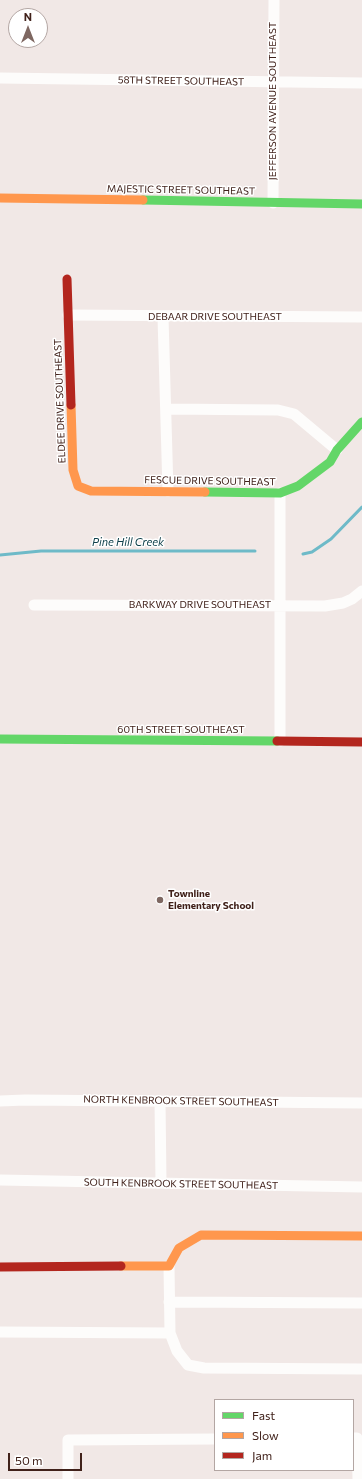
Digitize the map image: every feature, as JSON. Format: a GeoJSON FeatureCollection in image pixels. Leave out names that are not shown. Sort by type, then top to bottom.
{"type":"FeatureCollection","features":[{"type":"Feature","properties":{"kind":"street","name":"JEFFERSON AVENUE SOUTHEAST"},"geometry":{"type":"LineString","coordinates":[[273,203],[274,0]]}},
{"type":"Feature","properties":{"kind":"street","name":"58TH STREET SOUTHEAST"},"geometry":{"type":"LineString","coordinates":[[0,78],[362,83]]}},
{"type":"Feature","properties":{"kind":"street","name":"MAJESTIC STREET SOUTHEAST"},"geometry":{"type":"LineString","coordinates":[[0,198],[362,204]]}},
{"type":"Feature","properties":{"kind":"street","name":"ELDEE DRIVE SOUTHEAST"},"geometry":{"type":"LineString","coordinates":[[67,279],[73,470],[78,486]]}},
{"type":"Feature","properties":{"kind":"street","name":"DEBAAR DRIVE SOUTHEAST"},"geometry":{"type":"LineString","coordinates":[[68,315],[163,317],[362,317]]}},
{"type":"Feature","properties":{"kind":"street"},"geometry":{"type":"LineString","coordinates":[[163,317],[168,491]]}},
{"type":"Feature","properties":{"kind":"street"},"geometry":{"type":"LineString","coordinates":[[166,409],[278,410],[294,414],[337,450]]}},
{"type":"Feature","properties":{"kind":"street","name":"FESCUE DRIVE SOUTHEAST"},"geometry":{"type":"LineString","coordinates":[[78,486],[91,491],[280,493],[291,491],[316,474],[330,462],[337,450],[362,422]]}},
{"type":"Feature","properties":{"kind":"street"},"geometry":{"type":"LineString","coordinates":[[280,493],[280,741]]}},
{"type":"Feature","properties":{"kind":"street","name":"BARKWAY DRIVE SOUTHEAST"},"geometry":{"type":"LineString","coordinates":[[34,605],[333,605],[352,599],[362,591]]}},
{"type":"Feature","properties":{"kind":"street","name":"60TH STREET SOUTHEAST"},"geometry":{"type":"LineString","coordinates":[[0,739],[362,742]]}},
{"type":"Feature","properties":{"kind":"street","name":"NORTH KENBROOK STREET SOUTHEAST"},"geometry":{"type":"LineString","coordinates":[[0,1101],[362,1103]]}},
{"type":"Feature","properties":{"kind":"street"},"geometry":{"type":"LineString","coordinates":[[160,1101],[161,1183]]}},
{"type":"Feature","properties":{"kind":"street","name":"SOUTH KENBROOK STREET SOUTHEAST"},"geometry":{"type":"LineString","coordinates":[[0,1180],[362,1186]]}},
{"type":"Feature","properties":{"kind":"street"},"geometry":{"type":"LineString","coordinates":[[362,1236],[201,1235],[190,1240],[179,1248],[169,1266],[170,1333],[177,1351],[188,1365],[204,1368],[362,1369]]}},
{"type":"Feature","properties":{"kind":"street"},"geometry":{"type":"LineString","coordinates":[[0,1267],[169,1266]]}},
{"type":"Feature","properties":{"kind":"street"},"geometry":{"type":"LineString","coordinates":[[169,1302],[362,1303]]}},
{"type":"Feature","properties":{"kind":"street"},"geometry":{"type":"LineString","coordinates":[[0,1332],[170,1333]]}},
{"type":"Feature","properties":{"kind":"street"},"geometry":{"type":"LineString","coordinates":[[355,1438],[358,1479]]}},
{"type":"Feature","properties":{"kind":"street"},"geometry":{"type":"LineString","coordinates":[[68,1479],[68,1440],[214,1439]]}},
{"type":"Feature","properties":{"kind":"waterway","name":"Pine Hill Creek"},"geometry":{"type":"LineString","coordinates":[[303,554],[312,552],[331,539],[362,507]]}},
{"type":"Feature","properties":{"kind":"waterway","name":"Pine Hill Creek"},"geometry":{"type":"LineString","coordinates":[[0,555],[41,551],[255,551]]}},
{"type":"Feature","properties":{"kind":"traffic: fast"},"geometry":{"type":"LineString","coordinates":[[143,200],[362,204]]}},
{"type":"Feature","properties":{"kind":"traffic: fast"},"geometry":{"type":"LineString","coordinates":[[205,492],[280,493],[298,486],[330,462],[337,450],[362,422]]}},
{"type":"Feature","properties":{"kind":"traffic: fast"},"geometry":{"type":"LineString","coordinates":[[0,739],[277,741]]}},
{"type":"Feature","properties":{"kind":"traffic: slow"},"geometry":{"type":"LineString","coordinates":[[0,198],[143,200]]}},
{"type":"Feature","properties":{"kind":"traffic: slow"},"geometry":{"type":"LineString","coordinates":[[71,405],[73,470],[78,486],[91,491],[205,492]]}},
{"type":"Feature","properties":{"kind":"traffic: slow"},"geometry":{"type":"LineString","coordinates":[[121,1266],[169,1266],[179,1248],[201,1235],[362,1236]]}},
{"type":"Feature","properties":{"kind":"traffic: jam"},"geometry":{"type":"LineString","coordinates":[[67,279],[71,405]]}},
{"type":"Feature","properties":{"kind":"traffic: jam"},"geometry":{"type":"LineString","coordinates":[[277,741],[362,742]]}},
{"type":"Feature","properties":{"kind":"traffic: jam"},"geometry":{"type":"LineString","coordinates":[[0,1267],[121,1266]]}},
{"type":"Feature","properties":{"kind":"place","name":"Townline Elementary School"},"geometry":{"type":"Point","coordinates":[160,900]}}]}
